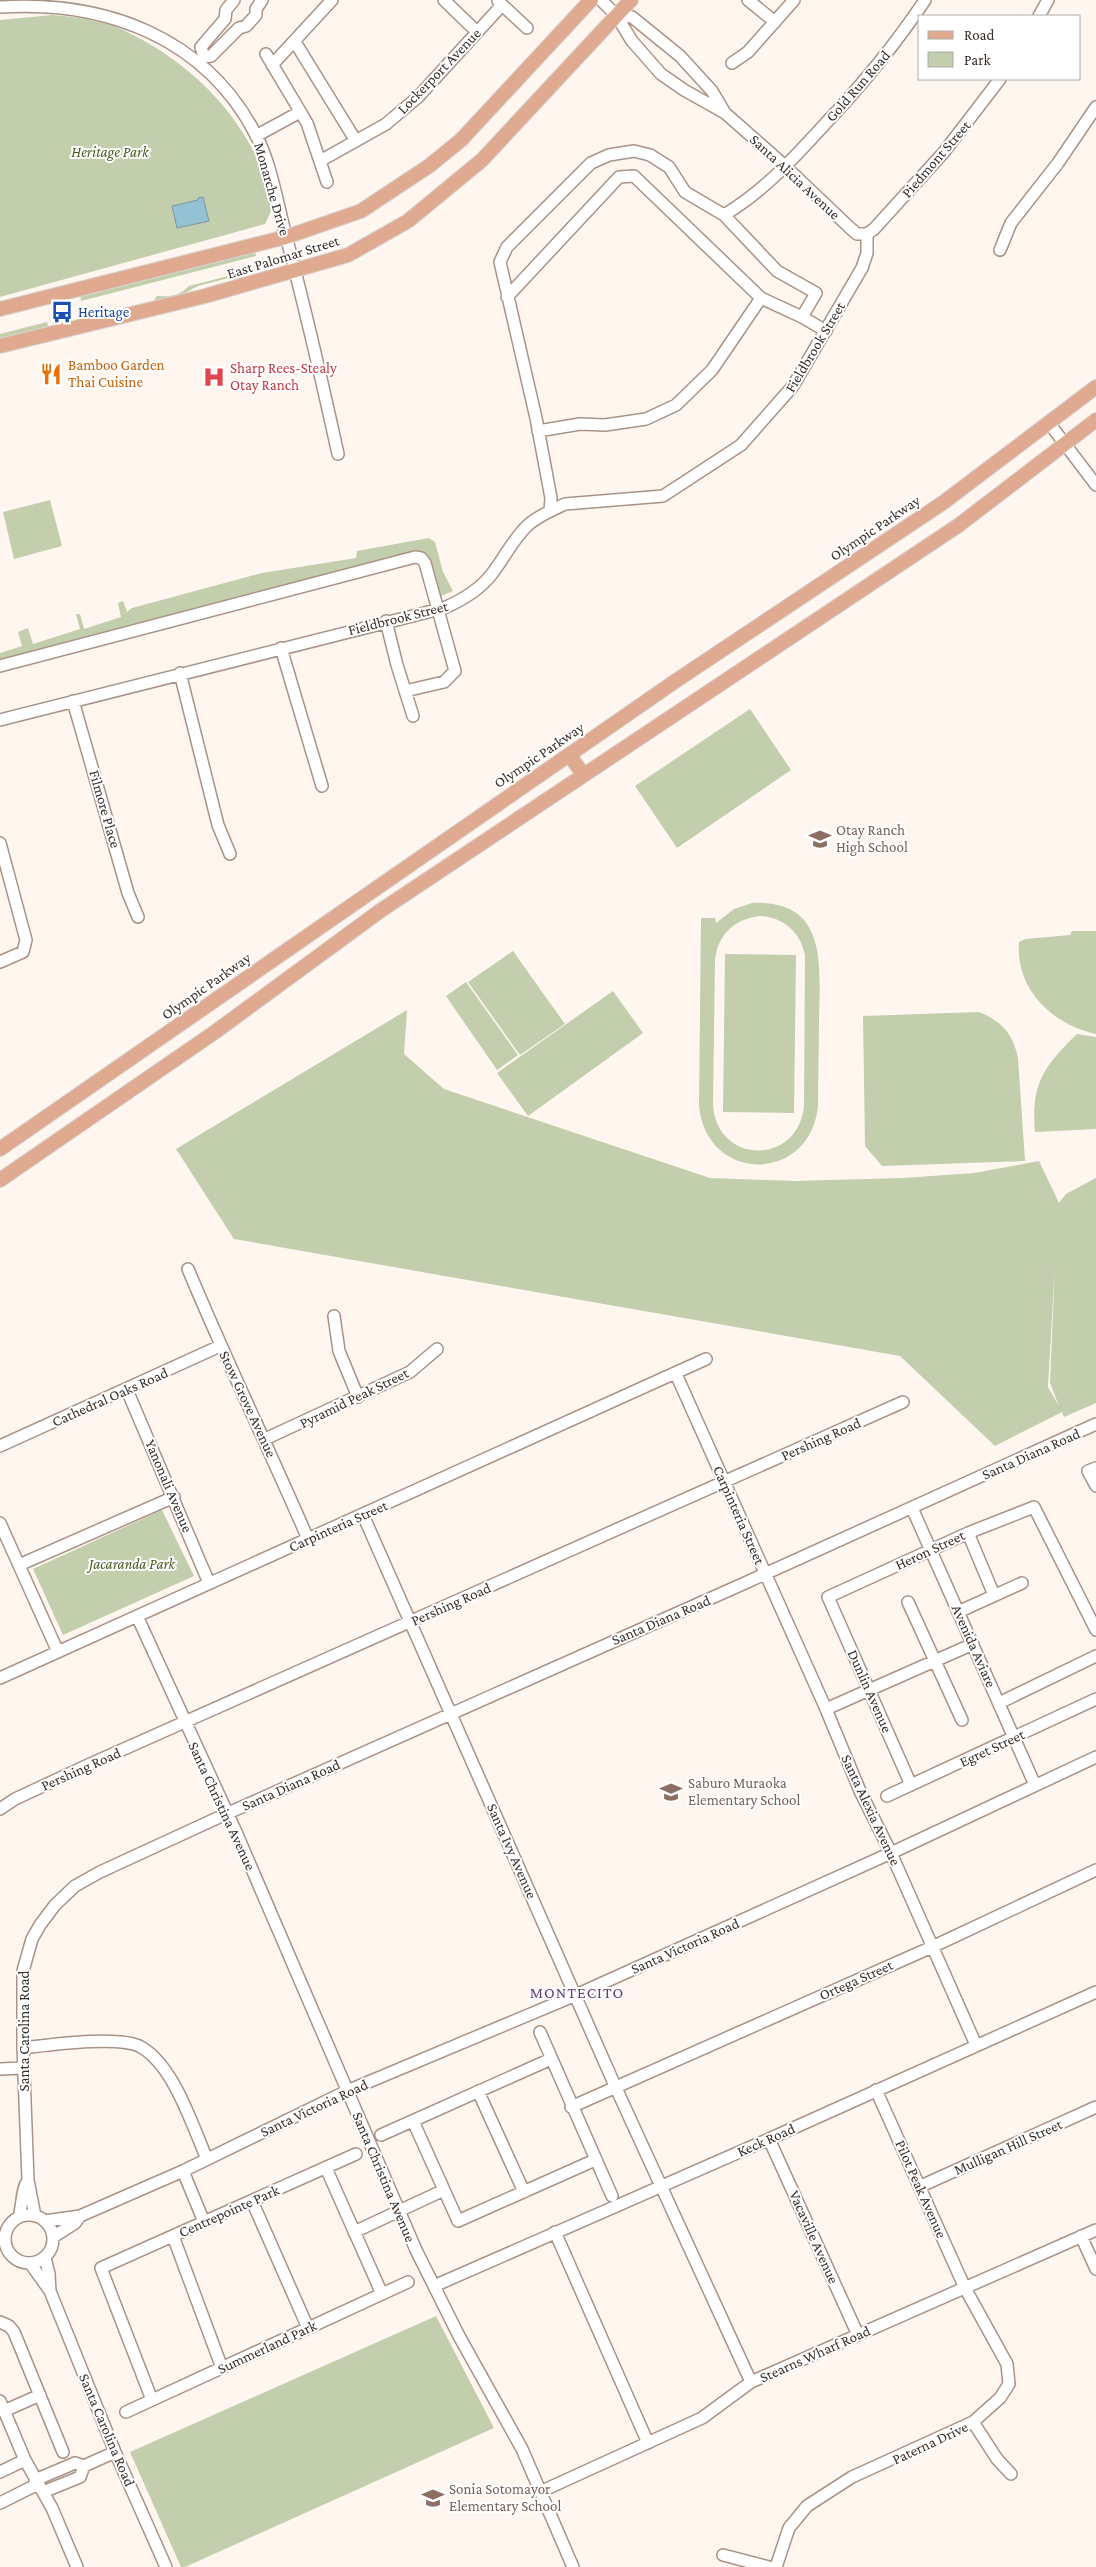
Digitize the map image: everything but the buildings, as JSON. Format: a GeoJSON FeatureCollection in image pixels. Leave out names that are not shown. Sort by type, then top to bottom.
{"type":"FeatureCollection","features":[{"type":"Feature","properties":{"kind":"main road","name":"East Palomar Street"},"geometry":{"type":"LineString","coordinates":[[0,309],[286,238],[361,211],[429,166],[461,140],[591,0]]}},
{"type":"Feature","properties":{"kind":"main road","name":"East Palomar Street"},"geometry":{"type":"LineString","coordinates":[[0,346],[296,272],[348,255],[408,220],[482,160],[631,0]]}},
{"type":"Feature","properties":{"kind":"main road","name":"Olympic Parkway"},"geometry":{"type":"LineString","coordinates":[[0,1149],[569,755],[944,502],[1096,387]]}},
{"type":"Feature","properties":{"kind":"main road"},"geometry":{"type":"LineString","coordinates":[[0,1180],[215,1032],[380,911],[959,525],[1096,420]]}},
{"type":"Feature","properties":{"kind":"main road"},"geometry":{"type":"LineString","coordinates":[[569,755],[584,774]]}},
{"type":"Feature","properties":{"kind":"street"},"geometry":{"type":"LineString","coordinates":[[234,0],[226,10],[225,18],[201,47],[201,59],[211,56],[239,28],[246,26],[256,15],[259,4]]}},
{"type":"Feature","properties":{"kind":"street"},"geometry":{"type":"LineString","coordinates":[[272,65],[332,0]]}},
{"type":"Feature","properties":{"kind":"street"},"geometry":{"type":"LineString","coordinates":[[444,0],[477,32]]}},
{"type":"Feature","properties":{"kind":"street","name":"Santa Alicia Avenue"},"geometry":{"type":"LineString","coordinates":[[601,0],[616,14],[632,41],[661,74],[692,95],[725,113],[857,234],[866,234]]}},
{"type":"Feature","properties":{"kind":"street"},"geometry":{"type":"LineString","coordinates":[[748,0],[775,22]]}},
{"type":"Feature","properties":{"kind":"street"},"geometry":{"type":"LineString","coordinates":[[732,63],[748,52],[794,0]]}},
{"type":"Feature","properties":{"kind":"street","name":"Gold Run Road"},"geometry":{"type":"LineString","coordinates":[[724,215],[750,200],[792,160],[863,84],[925,0]]}},
{"type":"Feature","properties":{"kind":"street"},"geometry":{"type":"LineString","coordinates":[[1040,15],[1048,0]]}},
{"type":"Feature","properties":{"kind":"street"},"geometry":{"type":"LineString","coordinates":[[499,2],[527,28]]}},
{"type":"Feature","properties":{"kind":"street","name":"Lockerport Avenue"},"geometry":{"type":"LineString","coordinates":[[320,161],[386,124],[418,97],[477,32],[499,2]]}},
{"type":"Feature","properties":{"kind":"street","name":"Monarche Drive"},"geometry":{"type":"LineString","coordinates":[[0,7],[42,3],[66,4],[127,18],[154,31],[201,59],[232,97],[256,136],[268,162],[296,272],[338,454]]}},
{"type":"Feature","properties":{"kind":"street","name":"Santa Alicia Avenue"},"geometry":{"type":"LineString","coordinates":[[616,14],[632,17],[680,56],[712,91],[725,113]]}},
{"type":"Feature","properties":{"kind":"street"},"geometry":{"type":"LineString","coordinates":[[295,42],[356,141]]}},
{"type":"Feature","properties":{"kind":"street"},"geometry":{"type":"LineString","coordinates":[[266,54],[307,123],[327,182]]}},
{"type":"Feature","properties":{"kind":"street","name":"Piedmont Street"},"geometry":{"type":"LineString","coordinates":[[866,234],[874,230],[944,152],[999,80]]}},
{"type":"Feature","properties":{"kind":"street"},"geometry":{"type":"LineString","coordinates":[[1000,250],[1011,223],[1058,163],[1096,107]]}},
{"type":"Feature","properties":{"kind":"street"},"geometry":{"type":"LineString","coordinates":[[256,136],[300,112]]}},
{"type":"Feature","properties":{"kind":"street"},"geometry":{"type":"LineString","coordinates":[[550,511],[551,498],[538,431],[500,262],[507,247],[591,163],[609,155],[634,151],[650,155],[669,167],[685,192],[724,215],[777,272],[816,293],[802,317]]}},
{"type":"Feature","properties":{"kind":"street"},"geometry":{"type":"LineString","coordinates":[[507,296],[620,177],[634,176],[761,298],[802,317],[826,331]]}},
{"type":"Feature","properties":{"kind":"street","name":"Fieldbrook Street"},"geometry":{"type":"LineString","coordinates":[[0,720],[459,602],[490,576],[512,541],[529,524],[550,511],[565,504],[663,496],[741,445],[763,423],[793,386],[862,268],[866,253],[866,234]]}},
{"type":"Feature","properties":{"kind":"street"},"geometry":{"type":"LineString","coordinates":[[538,431],[580,424],[605,425],[646,419],[676,405],[712,370],[761,298]]}},
{"type":"Feature","properties":{"kind":"street"},"geometry":{"type":"LineString","coordinates":[[1049,422],[1096,485]]}},
{"type":"Feature","properties":{"kind":"street"},"geometry":{"type":"LineString","coordinates":[[0,666],[415,556],[422,558],[425,563],[436,609],[455,671],[444,682],[405,691]]}},
{"type":"Feature","properties":{"kind":"street"},"geometry":{"type":"LineString","coordinates":[[386,621],[413,716]]}},
{"type":"Feature","properties":{"kind":"street"},"geometry":{"type":"LineString","coordinates":[[281,648],[322,786]]}},
{"type":"Feature","properties":{"kind":"street"},"geometry":{"type":"LineString","coordinates":[[180,673],[218,825],[230,854]]}},
{"type":"Feature","properties":{"kind":"street","name":"Filmore Place"},"geometry":{"type":"LineString","coordinates":[[73,701],[128,893],[138,917]]}},
{"type":"Feature","properties":{"kind":"street"},"geometry":{"type":"LineString","coordinates":[[0,845],[26,940],[23,952],[0,962]]}},
{"type":"Feature","properties":{"kind":"street","name":"Stow Grove Avenue"},"geometry":{"type":"LineString","coordinates":[[188,1269],[220,1346],[265,1439],[308,1539]]}},
{"type":"Feature","properties":{"kind":"street"},"geometry":{"type":"LineString","coordinates":[[334,1316],[339,1351],[358,1397]]}},
{"type":"Feature","properties":{"kind":"street","name":"Cathedral Oaks Road"},"geometry":{"type":"LineString","coordinates":[[0,1446],[127,1390],[220,1346]]}},
{"type":"Feature","properties":{"kind":"street","name":"Pyramid Peak Street"},"geometry":{"type":"LineString","coordinates":[[265,1439],[410,1372],[437,1349]]}},
{"type":"Feature","properties":{"kind":"street","name":"Carpinteria Street"},"geometry":{"type":"LineString","coordinates":[[0,1678],[706,1360]]}},
{"type":"Feature","properties":{"kind":"street","name":"Carpinteria Street"},"geometry":{"type":"LineString","coordinates":[[676,1374],[766,1574]]}},
{"type":"Feature","properties":{"kind":"street","name":"Yanonali Avenue"},"geometry":{"type":"LineString","coordinates":[[127,1390],[209,1583]]}},
{"type":"Feature","properties":{"kind":"street","name":"Pershing Road"},"geometry":{"type":"LineString","coordinates":[[0,1810],[42,1786],[903,1402]]}},
{"type":"Feature","properties":{"kind":"street","name":"Santa Diana Road"},"geometry":{"type":"LineString","coordinates":[[226,1814],[766,1574],[1096,1424]]}},
{"type":"Feature","properties":{"kind":"street"},"geometry":{"type":"LineString","coordinates":[[1092,1469],[1096,1486]]}},
{"type":"Feature","properties":{"kind":"street"},"geometry":{"type":"LineString","coordinates":[[19,1565],[174,1497]]}},
{"type":"Feature","properties":{"kind":"street","name":"Heron Street"},"geometry":{"type":"LineString","coordinates":[[828,1597],[968,1532],[1034,1506],[1096,1630]]}},
{"type":"Feature","properties":{"kind":"street","name":"Avenida Aviare"},"geometry":{"type":"LineString","coordinates":[[912,1508],[1035,1785]]}},
{"type":"Feature","properties":{"kind":"street","name":"Santa Ivy Avenue"},"geometry":{"type":"LineString","coordinates":[[363,1515],[616,2088],[751,2382]]}},
{"type":"Feature","properties":{"kind":"street"},"geometry":{"type":"LineString","coordinates":[[0,1523],[58,1652]]}},
{"type":"Feature","properties":{"kind":"street"},"geometry":{"type":"LineString","coordinates":[[968,1532],[994,1596]]}},
{"type":"Feature","properties":{"kind":"street","name":"Santa Alexia Avenue"},"geometry":{"type":"LineString","coordinates":[[766,1574],[860,1791],[891,1853],[976,2045]]}},
{"type":"Feature","properties":{"kind":"street"},"geometry":{"type":"LineString","coordinates":[[958,1612],[1022,1583]]}},
{"type":"Feature","properties":{"kind":"street","name":"Dunlin Avenue"},"geometry":{"type":"LineString","coordinates":[[828,1597],[911,1785]]}},
{"type":"Feature","properties":{"kind":"street"},"geometry":{"type":"LineString","coordinates":[[908,1602],[962,1720]]}},
{"type":"Feature","properties":{"kind":"street","name":"Santa Christina Avenue"},"geometry":{"type":"LineString","coordinates":[[137,1616],[226,1814],[398,2210],[434,2286],[522,2449],[542,2491],[573,2567]]}},
{"type":"Feature","properties":{"kind":"street"},"geometry":{"type":"LineString","coordinates":[[826,1709],[973,1644]]}},
{"type":"Feature","properties":{"kind":"street"},"geometry":{"type":"LineString","coordinates":[[998,1703],[1096,1656]]}},
{"type":"Feature","properties":{"kind":"street","name":"Egret Street"},"geometry":{"type":"LineString","coordinates":[[887,1796],[1096,1700]]}},
{"type":"Feature","properties":{"kind":"street","name":"Santa Victoria Road"},"geometry":{"type":"LineString","coordinates":[[40,2218],[80,2216],[183,2171],[347,2092],[576,1996],[891,1853],[1096,1757]]}},
{"type":"Feature","properties":{"kind":"street","name":"Santa Carolina Road"},"geometry":{"type":"LineString","coordinates":[[40,2218],[28,2180],[23,2068],[23,1971],[32,1939],[54,1905],[76,1886],[100,1872],[226,1814]]}},
{"type":"Feature","properties":{"kind":"street","name":"Ortega Street"},"geometry":{"type":"LineString","coordinates":[[572,2107],[932,1947],[1096,1870]]}},
{"type":"Feature","properties":{"kind":"street","name":"Keck Road"},"geometry":{"type":"LineString","coordinates":[[434,2286],[662,2187],[1096,1992]]}},
{"type":"Feature","properties":{"kind":"street"},"geometry":{"type":"LineString","coordinates":[[540,2032],[612,2196]]}},
{"type":"Feature","properties":{"kind":"street"},"geometry":{"type":"LineString","coordinates":[[23,2048],[74,2042],[105,2042],[140,2047],[166,2070],[207,2158]]}},
{"type":"Feature","properties":{"kind":"street"},"geometry":{"type":"LineString","coordinates":[[381,2135],[551,2059]]}},
{"type":"Feature","properties":{"kind":"street"},"geometry":{"type":"LineString","coordinates":[[0,2069],[23,2068]]}},
{"type":"Feature","properties":{"kind":"street","name":"Pilot Peak Avenue"},"geometry":{"type":"LineString","coordinates":[[876,2090],[921,2186],[965,2288]]}},
{"type":"Feature","properties":{"kind":"street"},"geometry":{"type":"LineString","coordinates":[[478,2091],[524,2192]]}},
{"type":"Feature","properties":{"kind":"street","name":"Mulligan Hill Street"},"geometry":{"type":"LineString","coordinates":[[921,2186],[1096,2107]]}},
{"type":"Feature","properties":{"kind":"street"},"geometry":{"type":"LineString","coordinates":[[413,2120],[458,2221],[595,2160]]}},
{"type":"Feature","properties":{"kind":"street","name":"Vacaville Avenue"},"geometry":{"type":"LineString","coordinates":[[769,2139],[858,2335]]}},
{"type":"Feature","properties":{"kind":"street","name":"Centrepointe Park"},"geometry":{"type":"LineString","coordinates":[[152,2400],[102,2268],[356,2154]]}},
{"type":"Feature","properties":{"kind":"street"},"geometry":{"type":"LineString","coordinates":[[326,2168],[382,2294]]}},
{"type":"Feature","properties":{"kind":"street"},"geometry":{"type":"LineString","coordinates":[[183,2171],[204,2222]]}},
{"type":"Feature","properties":{"kind":"street","name":"Santa Carolina Road"},"geometry":{"type":"LineString","coordinates":[[19,2217],[24,2199],[24,2186],[28,2180]]}},
{"type":"Feature","properties":{"kind":"street"},"geometry":{"type":"LineString","coordinates":[[354,2232],[444,2190]]}},
{"type":"Feature","properties":{"kind":"street"},"geometry":{"type":"LineString","coordinates":[[252,2201],[308,2328]]}},
{"type":"Feature","properties":{"kind":"street","name":"Santa Victoria Road"},"geometry":{"type":"LineString","coordinates":[[53,2237],[75,2223],[80,2216]]}},
{"type":"Feature","properties":{"kind":"street"},"geometry":{"type":"LineString","coordinates":[[19,2217],[40,2218],[53,2237],[51,2248],[44,2258],[30,2263],[5,2256],[2,2239],[9,2225],[19,2217]]}},
{"type":"Feature","properties":{"kind":"street","name":"Stearns Wharf Road"},"geometry":{"type":"LineString","coordinates":[[542,2491],[702,2418],[751,2382],[1096,2230]]}},
{"type":"Feature","properties":{"kind":"street"},"geometry":{"type":"LineString","coordinates":[[555,2232],[648,2443]]}},
{"type":"Feature","properties":{"kind":"street"},"geometry":{"type":"LineString","coordinates":[[172,2236],[222,2368]]}},
{"type":"Feature","properties":{"kind":"street"},"geometry":{"type":"LineString","coordinates":[[1081,2236],[1096,2269]]}},
{"type":"Feature","properties":{"kind":"street","name":"Santa Carolina Road"},"geometry":{"type":"LineString","coordinates":[[44,2258],[49,2274],[50,2291]]}},
{"type":"Feature","properties":{"kind":"street","name":"Santa Carolina Road"},"geometry":{"type":"LineString","coordinates":[[30,2263],[50,2291],[114,2452],[166,2567]]}},
{"type":"Feature","properties":{"kind":"street","name":"Summerland Park"},"geometry":{"type":"LineString","coordinates":[[126,2412],[408,2282]]}},
{"type":"Feature","properties":{"kind":"street","name":"Paterna Drive"},"geometry":{"type":"LineString","coordinates":[[776,2567],[789,2528],[807,2506],[852,2477],[973,2422],[1005,2392],[1010,2384],[1007,2364],[965,2288]]}},
{"type":"Feature","properties":{"kind":"street"},"geometry":{"type":"LineString","coordinates":[[0,2322],[9,2326],[14,2332],[63,2452]]}},
{"type":"Feature","properties":{"kind":"street"},"geometry":{"type":"LineString","coordinates":[[40,2395],[2,2406],[25,2460],[39,2485],[77,2567]]}},
{"type":"Feature","properties":{"kind":"street"},"geometry":{"type":"LineString","coordinates":[[973,2422],[997,2459],[1011,2474]]}},
{"type":"Feature","properties":{"kind":"street"},"geometry":{"type":"LineString","coordinates":[[39,2485],[66,2483],[80,2477],[84,2466],[114,2452]]}},
{"type":"Feature","properties":{"kind":"street"},"geometry":{"type":"LineString","coordinates":[[0,2472],[25,2460]]}},
{"type":"Feature","properties":{"kind":"street"},"geometry":{"type":"LineString","coordinates":[[0,2504],[39,2485],[60,2469],[76,2463],[84,2466]]}},
{"type":"Feature","properties":{"kind":"street"},"geometry":{"type":"LineString","coordinates":[[60,2469],[66,2483]]}},
{"type":"Feature","properties":{"kind":"street"},"geometry":{"type":"LineString","coordinates":[[723,2555],[769,2567]]}},
{"type":"Feature","properties":{"kind":"green space","name":"Heritage Park"},"geometry":{"type":"Polygon","coordinates":[[[52,15],[97,21],[123,30],[163,52],[199,80],[230,114],[243,132],[263,170],[270,189],[272,205],[265,224],[0,297],[0,20],[52,15]]]}},
{"type":"Feature","properties":{"kind":"green space"},"geometry":{"type":"Polygon","coordinates":[[[255,250],[256,256],[81,301],[80,294],[255,250]]]}},
{"type":"Feature","properties":{"kind":"green space"},"geometry":{"type":"Polygon","coordinates":[[[255,269],[256,271],[198,286],[181,295],[153,302],[157,296],[174,295],[182,292],[189,286],[255,269]]]}},
{"type":"Feature","properties":{"kind":"green space"},"geometry":{"type":"Polygon","coordinates":[[[47,322],[49,328],[0,341],[0,334],[47,322]]]}},
{"type":"Feature","properties":{"kind":"green space"},"geometry":{"type":"Polygon","coordinates":[[[50,500],[62,546],[14,559],[3,512],[50,500]]]}},
{"type":"Feature","properties":{"kind":"green space"},"geometry":{"type":"Polygon","coordinates":[[[429,538],[435,542],[443,572],[453,591],[439,597],[434,573],[425,556],[0,662],[0,653],[22,646],[18,632],[28,628],[33,644],[80,629],[76,614],[80,614],[84,629],[121,617],[118,603],[123,601],[127,612],[132,608],[262,573],[356,558],[357,551],[429,538]]]}},
{"type":"Feature","properties":{"kind":"green space"},"geometry":{"type":"Polygon","coordinates":[[[750,709],[791,770],[677,848],[635,786],[750,709]]]}},
{"type":"Feature","properties":{"kind":"green space"},"geometry":{"type":"Polygon","coordinates":[[[752,903],[777,905],[795,912],[807,924],[814,939],[820,977],[818,1106],[811,1132],[797,1150],[778,1161],[758,1164],[737,1160],[719,1149],[706,1131],[699,1105],[701,918],[715,918],[716,923],[734,909],[752,903]],[[752,917],[736,924],[719,943],[715,961],[713,1105],[718,1125],[728,1139],[742,1148],[758,1150],[774,1148],[788,1140],[799,1126],[804,1106],[805,955],[795,933],[784,923],[769,917],[752,917]]]}},
{"type":"Feature","properties":{"kind":"green space"},"geometry":{"type":"Polygon","coordinates":[[[1072,931],[1096,931],[1096,1034],[1065,1022],[1040,1002],[1030,989],[1023,975],[1019,959],[1019,942],[1025,939],[1070,935],[1072,931]]]}},
{"type":"Feature","properties":{"kind":"green space"},"geometry":{"type":"Polygon","coordinates":[[[513,951],[565,1024],[520,1055],[468,982],[513,951]]]}},
{"type":"Feature","properties":{"kind":"green space"},"geometry":{"type":"Polygon","coordinates":[[[725,954],[796,955],[794,1113],[723,1112],[725,954]]]}},
{"type":"Feature","properties":{"kind":"green space"},"geometry":{"type":"Polygon","coordinates":[[[466,982],[518,1055],[497,1070],[446,996],[466,982]]]}},
{"type":"Feature","properties":{"kind":"green space"},"geometry":{"type":"Polygon","coordinates":[[[613,991],[643,1033],[528,1116],[497,1073],[613,991]]]}},
{"type":"Feature","properties":{"kind":"green space"},"geometry":{"type":"Polygon","coordinates":[[[407,1010],[404,1054],[444,1089],[710,1178],[794,1181],[903,1178],[974,1173],[1039,1161],[1059,1203],[1066,1194],[1096,1178],[1096,1403],[1064,1417],[1062,1412],[995,1446],[900,1356],[234,1239],[176,1149],[407,1010]],[[1055,1265],[1048,1387],[1059,1406],[1050,1383],[1055,1265]]]}},
{"type":"Feature","properties":{"kind":"green space"},"geometry":{"type":"Polygon","coordinates":[[[979,1012],[994,1020],[1005,1029],[1010,1035],[1016,1050],[1025,1161],[882,1166],[865,1146],[863,1016],[979,1012]]]}},
{"type":"Feature","properties":{"kind":"green space"},"geometry":{"type":"Polygon","coordinates":[[[1077,1034],[1096,1037],[1096,1129],[1035,1132],[1035,1101],[1042,1077],[1056,1056],[1077,1034]]]}},
{"type":"Feature","properties":{"kind":"green space","name":"Jacaranda Park"},"geometry":{"type":"Polygon","coordinates":[[[162,1510],[194,1576],[63,1635],[33,1569],[162,1510]]]}},
{"type":"Feature","properties":{"kind":"green space"},"geometry":{"type":"Polygon","coordinates":[[[436,2316],[494,2428],[185,2567],[181,2567],[130,2452],[436,2316]]]}},
{"type":"Feature","properties":{"kind":"water"},"geometry":{"type":"Polygon","coordinates":[[[203,197],[209,221],[177,228],[172,206],[203,197]]]}},
{"type":"Feature","properties":{"kind":"place","name":"Heritage"},"geometry":{"type":"Point","coordinates":[62,312]}},
{"type":"Feature","properties":{"kind":"place","name":"Bamboo Garden Thai Cuisine"},"geometry":{"type":"Point","coordinates":[51,374]}},
{"type":"Feature","properties":{"kind":"place","name":"Sharp Rees-Stealy Otay Ranch"},"geometry":{"type":"Point","coordinates":[214,377]}},
{"type":"Feature","properties":{"kind":"place","name":"Otay Ranch High School"},"geometry":{"type":"Point","coordinates":[820,839]}},
{"type":"Feature","properties":{"kind":"place","name":"Saburo Muraoka Elementary School"},"geometry":{"type":"Point","coordinates":[671,1792]}},
{"type":"Feature","properties":{"kind":"place","name":"Sonia Sotomayor Elementary School"},"geometry":{"type":"Point","coordinates":[433,2498]}},
{"type":"Feature","properties":{"kind":"district","name":"MONTECITO"},"geometry":{"type":"Point","coordinates":[577,1992]}}]}
